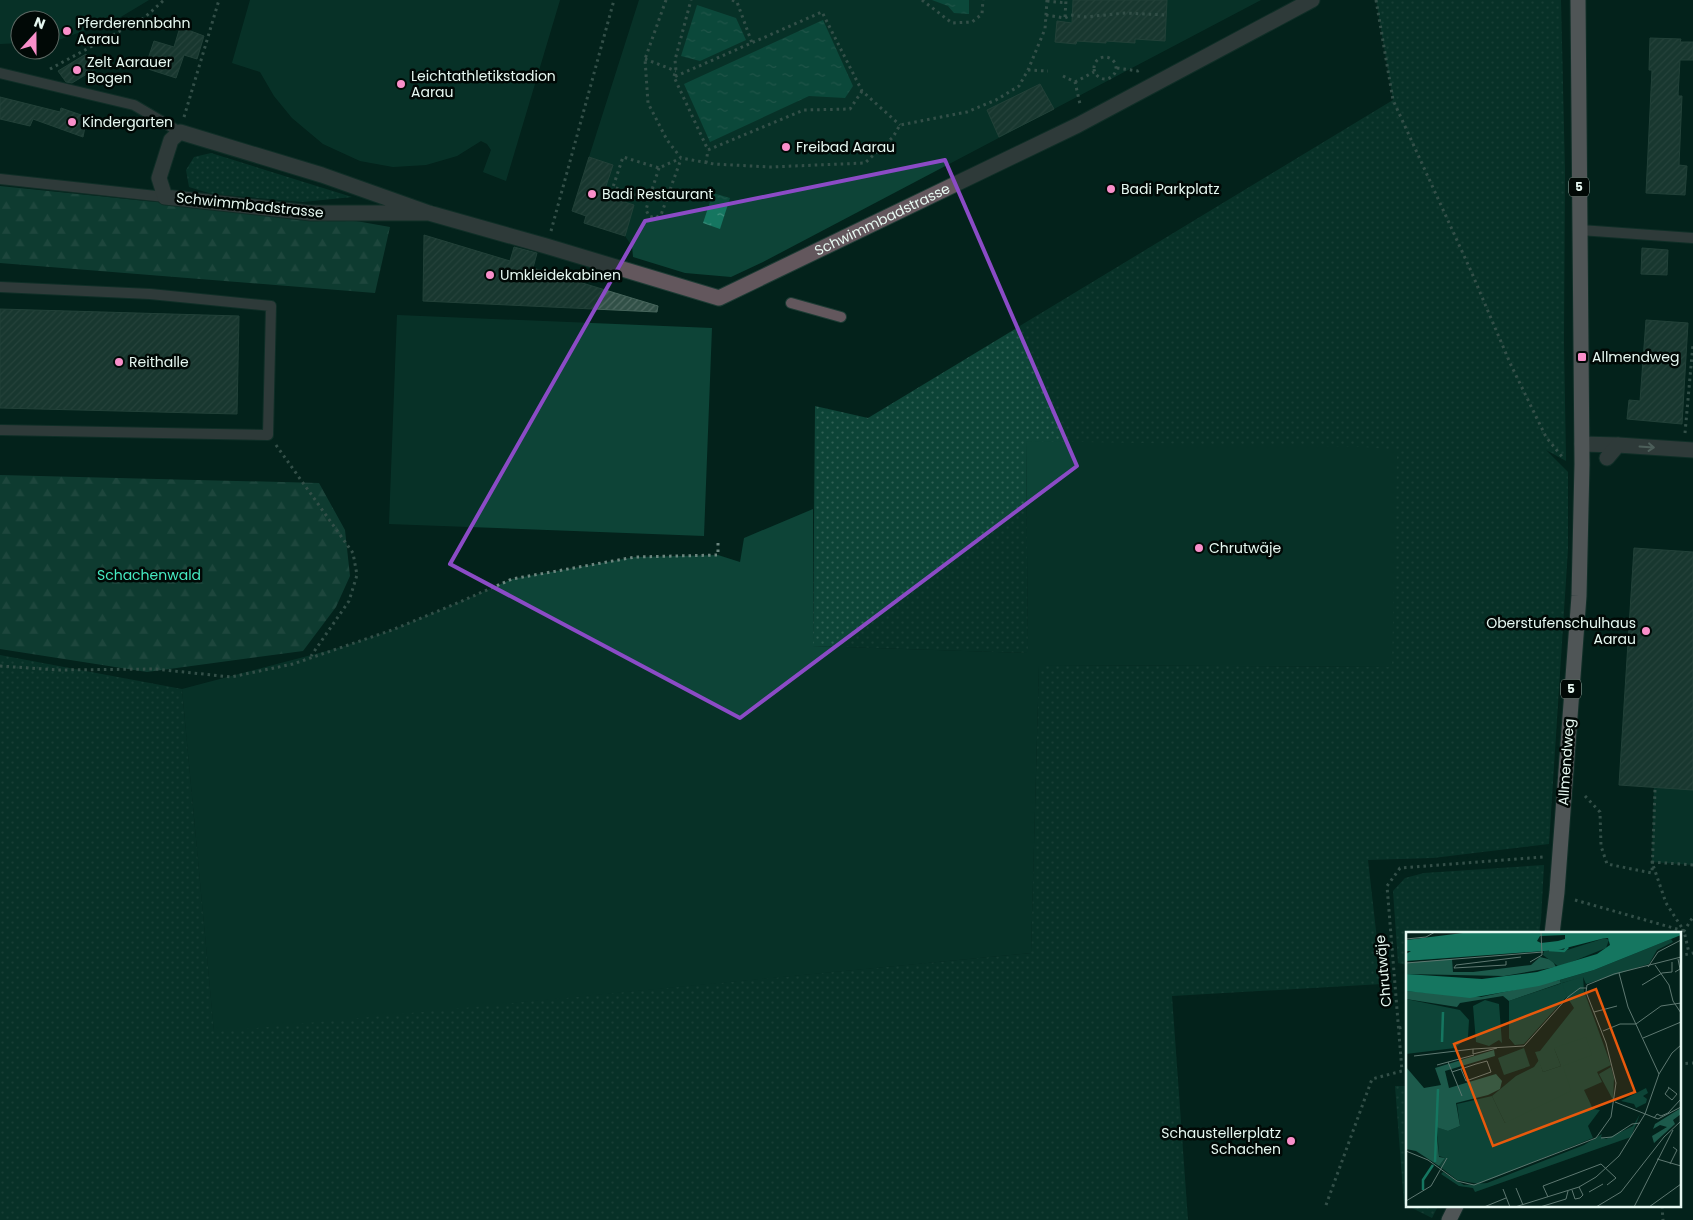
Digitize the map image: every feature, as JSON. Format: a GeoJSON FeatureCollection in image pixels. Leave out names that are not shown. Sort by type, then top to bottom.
{"type":"FeatureCollection","features":[{"type":"Feature","properties":{"kind":"main road","name":"Allmendweg"},"geometry":{"type":"LineString","coordinates":[[1552,932],[1560,855],[1579,596],[1582,444],[1578,0]]}},
{"type":"Feature","properties":{"kind":"main road"},"geometry":{"type":"LineString","coordinates":[[1450,1220],[1455,1208]]}},
{"type":"Feature","properties":{"kind":"street","name":"Schwimmbadstrasse"},"geometry":{"type":"LineString","coordinates":[[430,213],[311,213],[165,197],[159,178],[171,140],[180,132],[322,175],[430,213],[719,298],[1084,123],[1312,0]]}},
{"type":"Feature","properties":{"kind":"street"},"geometry":{"type":"LineString","coordinates":[[1582,444],[1688,450]]}},
{"type":"Feature","properties":{"kind":"street"},"geometry":{"type":"LineString","coordinates":[[1607,458],[1618,445]]}},
{"type":"Feature","properties":{"kind":"lane"},"geometry":{"type":"LineString","coordinates":[[0,74],[134,105],[180,132]]}},
{"type":"Feature","properties":{"kind":"lane"},"geometry":{"type":"LineString","coordinates":[[0,179],[165,197]]}},
{"type":"Feature","properties":{"kind":"lane"},"geometry":{"type":"LineString","coordinates":[[1580,230],[1693,238]]}},
{"type":"Feature","properties":{"kind":"lane"},"geometry":{"type":"LineString","coordinates":[[0,287],[150,294],[271,306],[268,435],[0,430]]}},
{"type":"Feature","properties":{"kind":"lane"},"geometry":{"type":"LineString","coordinates":[[791,303],[841,317]]}},
{"type":"Feature","properties":{"kind":"path"},"geometry":{"type":"LineString","coordinates":[[30,80],[144,18],[164,0]]}},
{"type":"Feature","properties":{"kind":"path"},"geometry":{"type":"LineString","coordinates":[[180,132],[220,0]]}},
{"type":"Feature","properties":{"kind":"path"},"geometry":{"type":"LineString","coordinates":[[546,246],[614,0]]}},
{"type":"Feature","properties":{"kind":"path"},"geometry":{"type":"LineString","coordinates":[[666,0],[645,59],[648,103],[666,140],[681,158]]}},
{"type":"Feature","properties":{"kind":"path"},"geometry":{"type":"LineString","coordinates":[[691,0],[675,60],[676,71],[674,77],[708,150],[706,163]]}},
{"type":"Feature","properties":{"kind":"path"},"geometry":{"type":"LineString","coordinates":[[732,0],[737,2],[752,43]]}},
{"type":"Feature","properties":{"kind":"path"},"geometry":{"type":"LineString","coordinates":[[922,0],[952,23],[972,22],[982,14],[983,0]]}},
{"type":"Feature","properties":{"kind":"path"},"geometry":{"type":"LineString","coordinates":[[1376,0],[1393,100],[1471,271],[1510,363],[1546,437],[1566,461],[1582,464]]}},
{"type":"Feature","properties":{"kind":"path"},"geometry":{"type":"LineString","coordinates":[[649,199],[613,187],[622,157],[659,168],[681,158],[706,163],[770,167],[865,163],[893,137],[900,125],[968,112],[996,100],[1019,86],[1028,70],[1045,29],[1047,1],[1066,2],[1065,18]]}},
{"type":"Feature","properties":{"kind":"path"},"geometry":{"type":"LineString","coordinates":[[1046,15],[1065,18],[1071,14],[1085,17],[1125,11],[1166,14]]}},
{"type":"Feature","properties":{"kind":"path"},"geometry":{"type":"LineString","coordinates":[[674,77],[822,12],[862,91],[900,125]]}},
{"type":"Feature","properties":{"kind":"path"},"geometry":{"type":"LineString","coordinates":[[1107,57],[1115,63],[1116,70],[1107,80],[1099,78],[1094,72],[1094,65],[1099,58],[1107,57]]}},
{"type":"Feature","properties":{"kind":"path"},"geometry":{"type":"LineString","coordinates":[[645,59],[676,71]]}},
{"type":"Feature","properties":{"kind":"path"},"geometry":{"type":"LineString","coordinates":[[1028,70],[1048,71]]}},
{"type":"Feature","properties":{"kind":"path"},"geometry":{"type":"LineString","coordinates":[[1075,82],[1094,72]]}},
{"type":"Feature","properties":{"kind":"path"},"geometry":{"type":"LineString","coordinates":[[1062,76],[1075,82]]}},
{"type":"Feature","properties":{"kind":"path"},"geometry":{"type":"LineString","coordinates":[[1075,82],[1084,123]]}},
{"type":"Feature","properties":{"kind":"path"},"geometry":{"type":"LineString","coordinates":[[708,150],[804,110],[850,109],[862,91]]}},
{"type":"Feature","properties":{"kind":"path"},"geometry":{"type":"LineString","coordinates":[[659,168],[646,210],[649,216],[655,218],[661,215],[681,158]]}},
{"type":"Feature","properties":{"kind":"path"},"geometry":{"type":"LineString","coordinates":[[1688,450],[1693,344]]}},
{"type":"Feature","properties":{"kind":"path"},"geometry":{"type":"LineString","coordinates":[[268,435],[353,553],[357,575],[349,601],[310,657]]}},
{"type":"Feature","properties":{"kind":"path"},"geometry":{"type":"LineString","coordinates":[[0,666],[58,670],[155,669],[231,677],[293,664],[392,630],[512,579],[635,557],[718,555],[718,542]]}},
{"type":"Feature","properties":{"kind":"path"},"geometry":{"type":"LineString","coordinates":[[1585,796],[1600,812],[1601,846],[1607,864],[1652,873],[1655,789]]}},
{"type":"Feature","properties":{"kind":"path","name":"Chrutwäje"},"geometry":{"type":"LineString","coordinates":[[1326,1205],[1372,1079],[1402,1072],[1387,886],[1400,868],[1560,855]]}},
{"type":"Feature","properties":{"kind":"path"},"geometry":{"type":"LineString","coordinates":[[1652,862],[1693,865]]}},
{"type":"Feature","properties":{"kind":"path"},"geometry":{"type":"LineString","coordinates":[[1652,862],[1666,903],[1684,931],[1691,953]]}},
{"type":"Feature","properties":{"kind":"path"},"geometry":{"type":"LineString","coordinates":[[1575,900],[1684,931]]}},
{"type":"Feature","properties":{"kind":"path"},"geometry":{"type":"LineString","coordinates":[[1684,931],[1693,917]]}},
{"type":"Feature","properties":{"kind":"path"},"geometry":{"type":"LineString","coordinates":[[1399,1028],[1406,1026]]}},
{"type":"Feature","properties":{"kind":"path"},"geometry":{"type":"LineString","coordinates":[[1680,1064],[1693,1063]]}},
{"type":"Feature","properties":{"kind":"highlighted area"},"geometry":{"type":"Polygon","coordinates":[[[945,160],[1077,466],[740,718],[450,564],[645,221],[945,160]]]}},
{"type":"Feature","properties":{"kind":"shaded area","name":"Pferderennbahn Aarau"},"geometry":{"type":"Polygon","coordinates":[[[0,0],[149,0],[119,18],[60,39],[60,10],[10,10],[10,44],[0,44],[0,0]]]}},
{"type":"Feature","properties":{"kind":"shaded area","name":"Leichtathletikstadion Aarau"},"geometry":{"type":"Polygon","coordinates":[[[250,0],[560,0],[506,181],[483,172],[491,150],[487,144],[481,141],[457,156],[426,165],[393,167],[360,161],[323,144],[292,118],[274,96],[260,72],[232,63],[250,0]]]}},
{"type":"Feature","properties":{"kind":"shaded area","name":"Freibad Aarau"},"geometry":{"type":"Polygon","coordinates":[[[639,0],[1261,0],[763,262],[731,277],[685,273],[633,257],[632,246],[625,236],[610,197],[605,190],[612,165],[589,157],[639,0]]]}},
{"type":"Feature","properties":{"kind":"shaded area"},"geometry":{"type":"Polygon","coordinates":[[[1376,0],[1561,0],[1565,172],[1564,343],[1566,461],[1546,450],[1568,472],[1568,549],[1549,844],[1433,858],[1368,860],[1382,984],[1172,996],[1188,1220],[0,1220],[0,655],[182,689],[214,1031],[1031,953],[1039,665],[1391,667],[1026,441],[1028,653],[813,646],[815,406],[868,418],[1393,100],[1376,0]]]}},
{"type":"Feature","properties":{"kind":"shaded area"},"geometry":{"type":"Polygon","coordinates":[[[211,153],[352,197],[303,202],[212,194],[189,187],[186,170],[194,157],[211,153]]]}},
{"type":"Feature","properties":{"kind":"shaded area"},"geometry":{"type":"Polygon","coordinates":[[[397,315],[712,328],[704,536],[389,524],[397,315]]]}},
{"type":"Feature","properties":{"kind":"shaded area"},"geometry":{"type":"Polygon","coordinates":[[[1026,441],[1364,447],[1397,450],[1392,667],[1039,665],[1031,953],[214,1032],[182,689],[342,647],[392,630],[512,579],[635,557],[718,555],[740,562],[744,538],[813,509],[813,646],[1028,653],[1026,441]]]}},
{"type":"Feature","properties":{"kind":"shaded area"},"geometry":{"type":"Polygon","coordinates":[[[1654,787],[1693,790],[1693,865],[1652,862],[1654,787]]]}},
{"type":"Feature","properties":{"kind":"shaded area"},"geometry":{"type":"Polygon","coordinates":[[[1544,865],[1539,932],[1406,932],[1406,965],[1398,963],[1393,891],[1405,878],[1424,873],[1544,865]]]}},
{"type":"Feature","properties":{"kind":"shaded area"},"geometry":{"type":"Polygon","coordinates":[[[1395,1086],[1406,1086],[1406,1205],[1404,1204],[1395,1086]]]}},
{"type":"Feature","properties":{"kind":"shaded area"},"geometry":{"type":"Polygon","coordinates":[[[1412,1208],[1437,1208],[1432,1218],[1412,1208]]]}},
{"type":"Feature","properties":{"kind":"green space"},"geometry":{"type":"Polygon","coordinates":[[[0,186],[146,201],[311,213],[390,227],[375,293],[0,263],[0,186]]]}},
{"type":"Feature","properties":{"kind":"green space","name":"Schachenwald"},"geometry":{"type":"Polygon","coordinates":[[[0,475],[319,483],[345,530],[350,576],[336,607],[303,651],[147,672],[0,649],[0,475]]]}},
{"type":"Feature","properties":{"kind":"water"},"geometry":{"type":"Polygon","coordinates":[[[932,0],[969,0],[969,14],[954,13],[948,6],[932,0]]]}},
{"type":"Feature","properties":{"kind":"water"},"geometry":{"type":"Polygon","coordinates":[[[697,5],[736,18],[746,40],[700,61],[681,56],[697,5]]]}},
{"type":"Feature","properties":{"kind":"water"},"geometry":{"type":"Polygon","coordinates":[[[823,20],[853,86],[845,98],[809,96],[710,142],[684,84],[823,20]]]}},
{"type":"Feature","properties":{"kind":"water"},"geometry":{"type":"Polygon","coordinates":[[[713,193],[730,198],[720,229],[703,223],[713,193]]]}},
{"type":"Feature","properties":{"kind":"building"},"geometry":{"type":"Polygon","coordinates":[[[1073,0],[1167,0],[1165,41],[1135,39],[1135,43],[1077,41],[1076,44],[1055,42],[1057,21],[1072,23],[1073,0]]]}},
{"type":"Feature","properties":{"kind":"building"},"geometry":{"type":"Polygon","coordinates":[[[180,27],[204,36],[197,59],[184,55],[176,78],[145,68],[154,41],[174,47],[180,27]]]}},
{"type":"Feature","properties":{"kind":"building"},"geometry":{"type":"Polygon","coordinates":[[[1650,38],[1681,39],[1680,42],[1693,42],[1693,60],[1680,60],[1678,96],[1682,96],[1679,165],[1687,166],[1685,195],[1646,193],[1652,70],[1649,70],[1650,38]]]}},
{"type":"Feature","properties":{"kind":"building","name":"Zelt Aarauer Bogen"},"geometry":{"type":"Polygon","coordinates":[[[86,54],[95,69],[72,83],[66,82],[58,71],[86,54]]]}},
{"type":"Feature","properties":{"kind":"building"},"geometry":{"type":"Polygon","coordinates":[[[1040,84],[1054,109],[999,137],[987,110],[1040,84]]]}},
{"type":"Feature","properties":{"kind":"building"},"geometry":{"type":"Polygon","coordinates":[[[0,97],[60,112],[61,108],[87,117],[83,137],[33,119],[30,126],[0,119],[0,97]]]}},
{"type":"Feature","properties":{"kind":"building","name":"Badi Restaurant"},"geometry":{"type":"Polygon","coordinates":[[[589,157],[613,165],[603,195],[634,205],[625,236],[584,223],[586,216],[572,211],[589,157]]]}},
{"type":"Feature","properties":{"kind":"building","name":"Umkleidekabinen"},"geometry":{"type":"Polygon","coordinates":[[[424,235],[510,261],[514,247],[537,253],[533,268],[658,306],[657,312],[423,301],[424,235]]]}},
{"type":"Feature","properties":{"kind":"building"},"geometry":{"type":"Polygon","coordinates":[[[1642,248],[1668,250],[1667,275],[1641,274],[1642,248]]]}},
{"type":"Feature","properties":{"kind":"building","name":"Reithalle"},"geometry":{"type":"Polygon","coordinates":[[[0,309],[239,316],[237,414],[0,408],[0,309]]]}},
{"type":"Feature","properties":{"kind":"building"},"geometry":{"type":"Polygon","coordinates":[[[1646,320],[1688,323],[1682,424],[1627,419],[1629,400],[1640,401],[1646,320]]]}},
{"type":"Feature","properties":{"kind":"building"},"geometry":{"type":"Polygon","coordinates":[[[1634,548],[1693,552],[1693,790],[1619,785],[1634,548]]]}},
{"type":"Feature","properties":{"kind":"place","name":"Pferderennbahn Aarau"},"geometry":{"type":"Point","coordinates":[67,31]}},
{"type":"Feature","properties":{"kind":"place","name":"Zelt Aarauer Bogen"},"geometry":{"type":"Point","coordinates":[77,70]}},
{"type":"Feature","properties":{"kind":"place","name":"Leichtathletikstadion Aarau"},"geometry":{"type":"Point","coordinates":[401,84]}},
{"type":"Feature","properties":{"kind":"place","name":"Kindergarten"},"geometry":{"type":"Point","coordinates":[72,122]}},
{"type":"Feature","properties":{"kind":"place","name":"Freibad Aarau"},"geometry":{"type":"Point","coordinates":[786,147]}},
{"type":"Feature","properties":{"kind":"place","name":"Badi Parkplatz"},"geometry":{"type":"Point","coordinates":[1111,189]}},
{"type":"Feature","properties":{"kind":"place","name":"Badi Restaurant"},"geometry":{"type":"Point","coordinates":[592,194]}},
{"type":"Feature","properties":{"kind":"place","name":"Umkleidekabinen"},"geometry":{"type":"Point","coordinates":[490,275]}},
{"type":"Feature","properties":{"kind":"place","name":"Allmendweg"},"geometry":{"type":"Point","coordinates":[1582,357]}},
{"type":"Feature","properties":{"kind":"place","name":"Reithalle"},"geometry":{"type":"Point","coordinates":[119,362]}},
{"type":"Feature","properties":{"kind":"place","name":"Chrutwäje"},"geometry":{"type":"Point","coordinates":[1199,548]}},
{"type":"Feature","properties":{"kind":"place","name":"Oberstufenschulhaus Aarau"},"geometry":{"type":"Point","coordinates":[1646,631]}},
{"type":"Feature","properties":{"kind":"place","name":"Schaustellerplatz Schachen"},"geometry":{"type":"Point","coordinates":[1291,1141]}}]}
